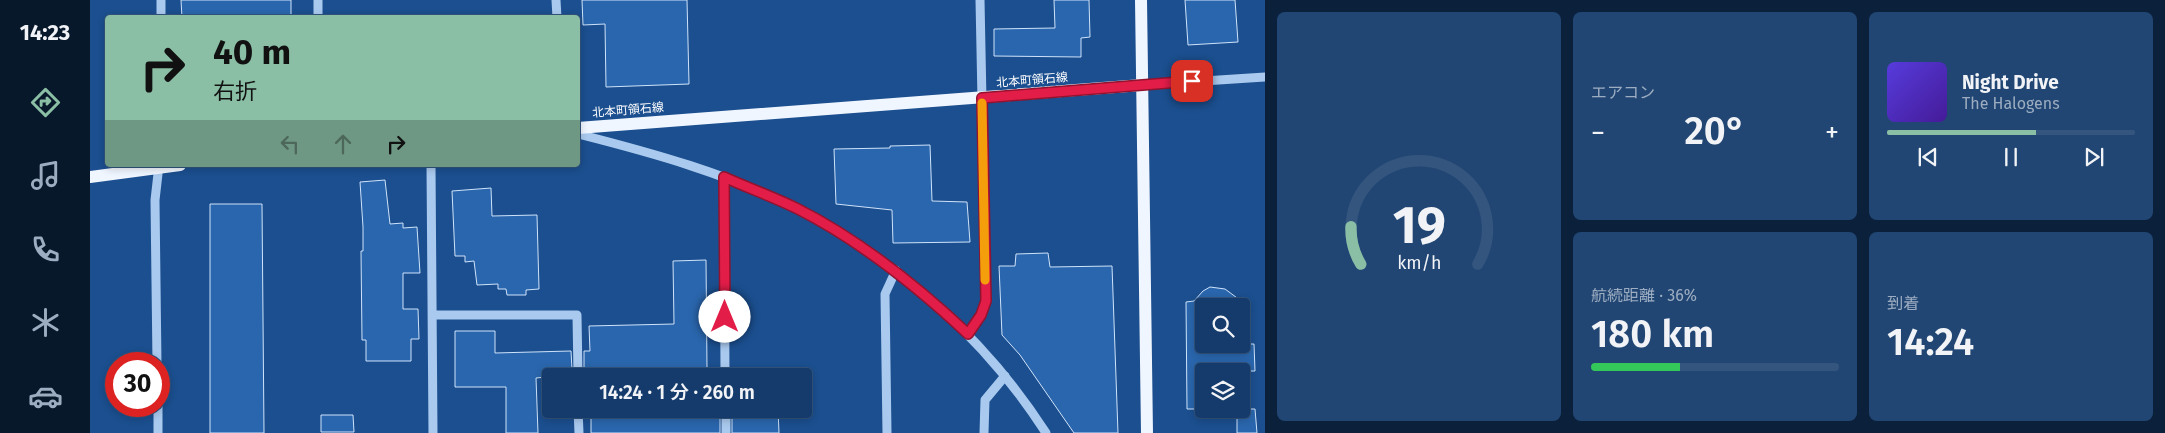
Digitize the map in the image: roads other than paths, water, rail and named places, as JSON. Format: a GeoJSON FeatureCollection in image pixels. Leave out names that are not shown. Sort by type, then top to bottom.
{"type":"FeatureCollection","features":[{"type":"Feature","properties":{"kind":"main road"},"geometry":{"type":"LineString","coordinates":[[1141,0],[1147,433]]}},
{"type":"Feature","properties":{"kind":"main road","name":"北本町領石線"},"geometry":{"type":"LineString","coordinates":[[580,128],[1142,85]]}},
{"type":"Feature","properties":{"kind":"main road"},"geometry":{"type":"LineString","coordinates":[[90,177],[153,167]]}},
{"type":"Feature","properties":{"kind":"street"},"geometry":{"type":"LineString","coordinates":[[161,0],[162,15]]}},
{"type":"Feature","properties":{"kind":"street"},"geometry":{"type":"LineString","coordinates":[[318,0],[318,15]]}},
{"type":"Feature","properties":{"kind":"street"},"geometry":{"type":"LineString","coordinates":[[556,0],[556,15]]}},
{"type":"Feature","properties":{"kind":"street"},"geometry":{"type":"LineString","coordinates":[[968,334],[981,315],[986,301],[980,0]]}},
{"type":"Feature","properties":{"kind":"street"},"geometry":{"type":"LineString","coordinates":[[1142,85],[1265,77]]}},
{"type":"Feature","properties":{"kind":"street"},"geometry":{"type":"LineString","coordinates":[[580,135],[689,164],[724,177],[798,209],[844,236],[896,270],[968,334],[1005,376],[1046,433]]}},
{"type":"Feature","properties":{"kind":"street"},"geometry":{"type":"LineString","coordinates":[[157,352],[155,192],[159,167]]}},
{"type":"Feature","properties":{"kind":"street"},"geometry":{"type":"LineString","coordinates":[[431,167],[433,433]]}},
{"type":"Feature","properties":{"kind":"street"},"geometry":{"type":"LineString","coordinates":[[724,177],[725,368]]}},
{"type":"Feature","properties":{"kind":"street"},"geometry":{"type":"LineString","coordinates":[[887,433],[885,294],[896,270]]}},
{"type":"Feature","properties":{"kind":"street"},"geometry":{"type":"LineString","coordinates":[[433,315],[577,315],[578,368]]}},
{"type":"Feature","properties":{"kind":"street"},"geometry":{"type":"LineString","coordinates":[[984,433],[985,400],[1005,376]]}},
{"type":"Feature","properties":{"kind":"street"},"geometry":{"type":"LineString","coordinates":[[158,417],[158,433]]}},
{"type":"Feature","properties":{"kind":"street"},"geometry":{"type":"LineString","coordinates":[[578,418],[579,433]]}},
{"type":"Feature","properties":{"kind":"street"},"geometry":{"type":"LineString","coordinates":[[726,418],[726,433]]}}]}
